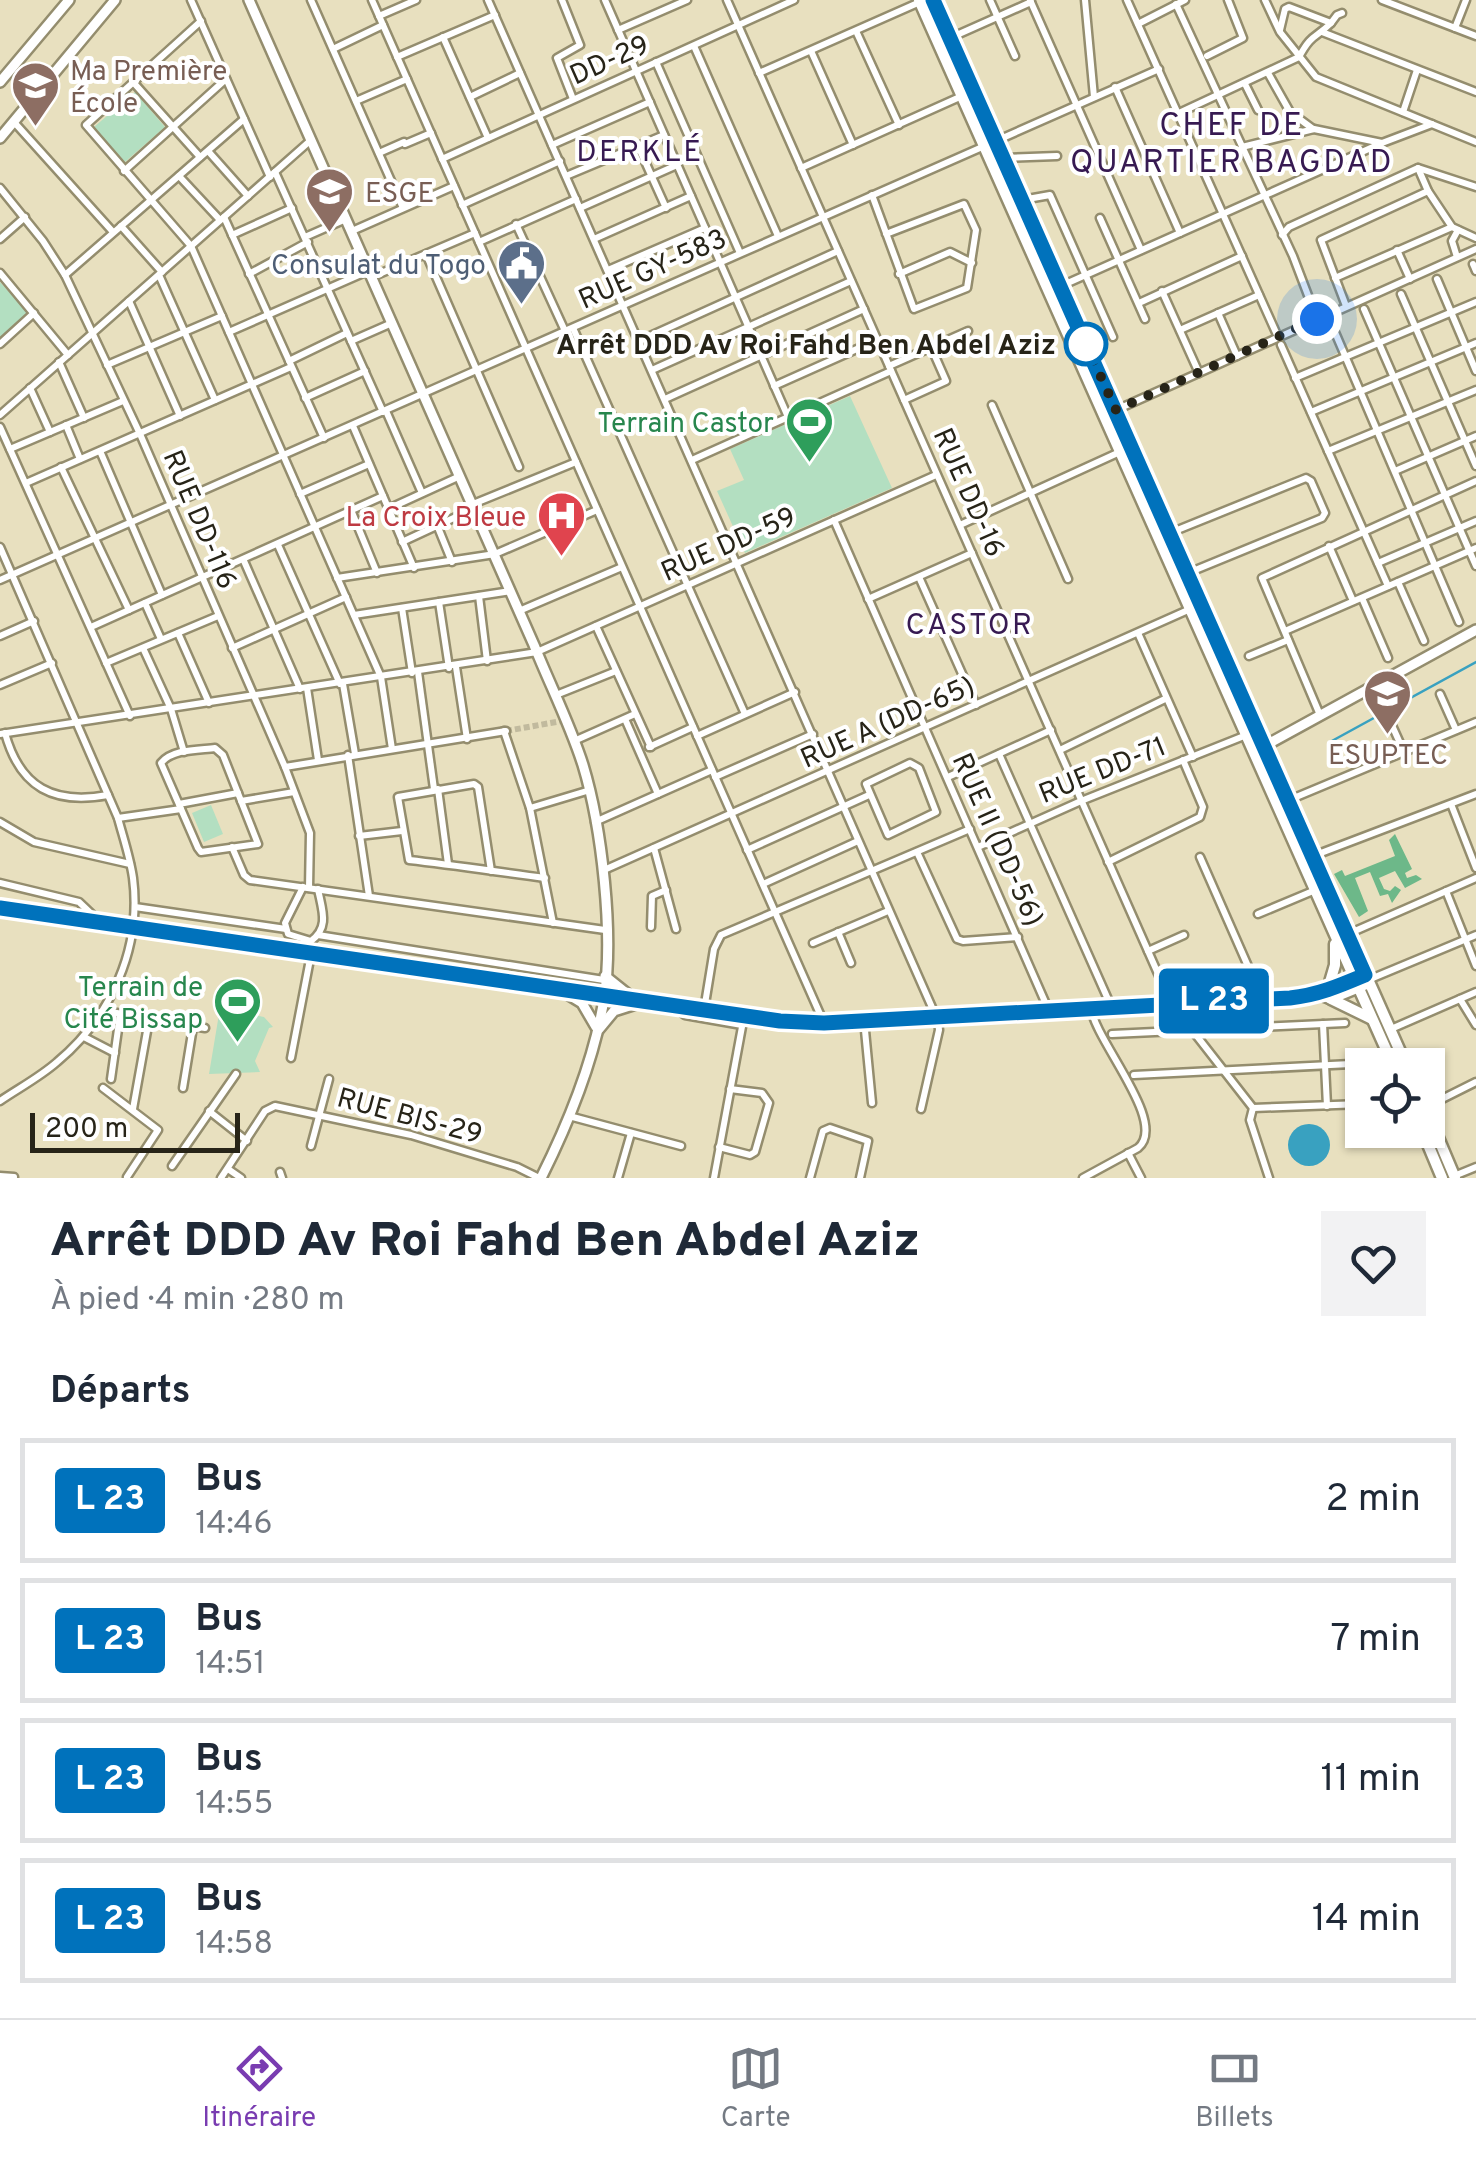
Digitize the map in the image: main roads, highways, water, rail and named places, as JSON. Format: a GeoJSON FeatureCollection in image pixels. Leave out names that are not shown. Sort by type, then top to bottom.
{"type":"FeatureCollection","features":[{"type":"Feature","properties":{"kind":"main road"},"geometry":{"type":"LineString","coordinates":[[933,0],[1188,610],[1313,891],[1341,936],[1398,1048]]}},
{"type":"Feature","properties":{"kind":"main road"},"geometry":{"type":"LineString","coordinates":[[919,1],[962,96],[1004,158],[1312,857],[1341,936],[1326,994],[1372,1019]]}},
{"type":"Feature","properties":{"kind":"main road"},"geometry":{"type":"LineString","coordinates":[[1363,981],[1372,1019],[1385,1048]]}},
{"type":"Feature","properties":{"kind":"main road"},"geometry":{"type":"LineString","coordinates":[[1433,1148],[1450,1177]]}},
{"type":"Feature","properties":{"kind":"main road"},"geometry":{"type":"LineString","coordinates":[[1440,1148],[1450,1177]]}},
{"type":"Feature","properties":{"kind":"water"},"geometry":{"type":"Polygon","coordinates":[[[1309,1124],[1324,1130],[1330,1145],[1324,1160],[1309,1166],[1294,1160],[1288,1145],[1294,1130],[1309,1124]]]}},
{"type":"Feature","properties":{"kind":"waterway"},"geometry":{"type":"LineString","coordinates":[[1330,742],[1476,662]]}},
{"type":"Feature","properties":{"kind":"tunnel"},"geometry":{"type":"LineString","coordinates":[[506,731],[567,720]]}},
{"type":"Feature","properties":{"kind":"place","name":"Ma Première École"},"geometry":{"type":"Point","coordinates":[35,128]}},
{"type":"Feature","properties":{"kind":"place","name":"ESGE"},"geometry":{"type":"Point","coordinates":[330,234]}},
{"type":"Feature","properties":{"kind":"place","name":"Consulat du Togo"},"geometry":{"type":"Point","coordinates":[521,306]}},
{"type":"Feature","properties":{"kind":"place","name":"Arrêt DDD Av Roi Fahd Ben Abdel Aziz"},"geometry":{"type":"Point","coordinates":[1086,344]}},
{"type":"Feature","properties":{"kind":"place","name":"Terrain Castor"},"geometry":{"type":"Point","coordinates":[809,464]}},
{"type":"Feature","properties":{"kind":"place","name":"La Croix Bleue"},"geometry":{"type":"Point","coordinates":[561,558]}},
{"type":"Feature","properties":{"kind":"place","name":"ESUPTEC"},"geometry":{"type":"Point","coordinates":[1388,736]}},
{"type":"Feature","properties":{"kind":"place","name":"Terrain de Cité Bissap"},"geometry":{"type":"Point","coordinates":[238,1044]}},
{"type":"Feature","properties":{"kind":"district","name":"CHEF DE QUARTIER BAGDAD"},"geometry":{"type":"Point","coordinates":[1232,142]}},
{"type":"Feature","properties":{"kind":"district","name":"DERKLÉ"},"geometry":{"type":"Point","coordinates":[640,151]}},
{"type":"Feature","properties":{"kind":"district","name":"CASTOR"},"geometry":{"type":"Point","coordinates":[970,624]}}]}
